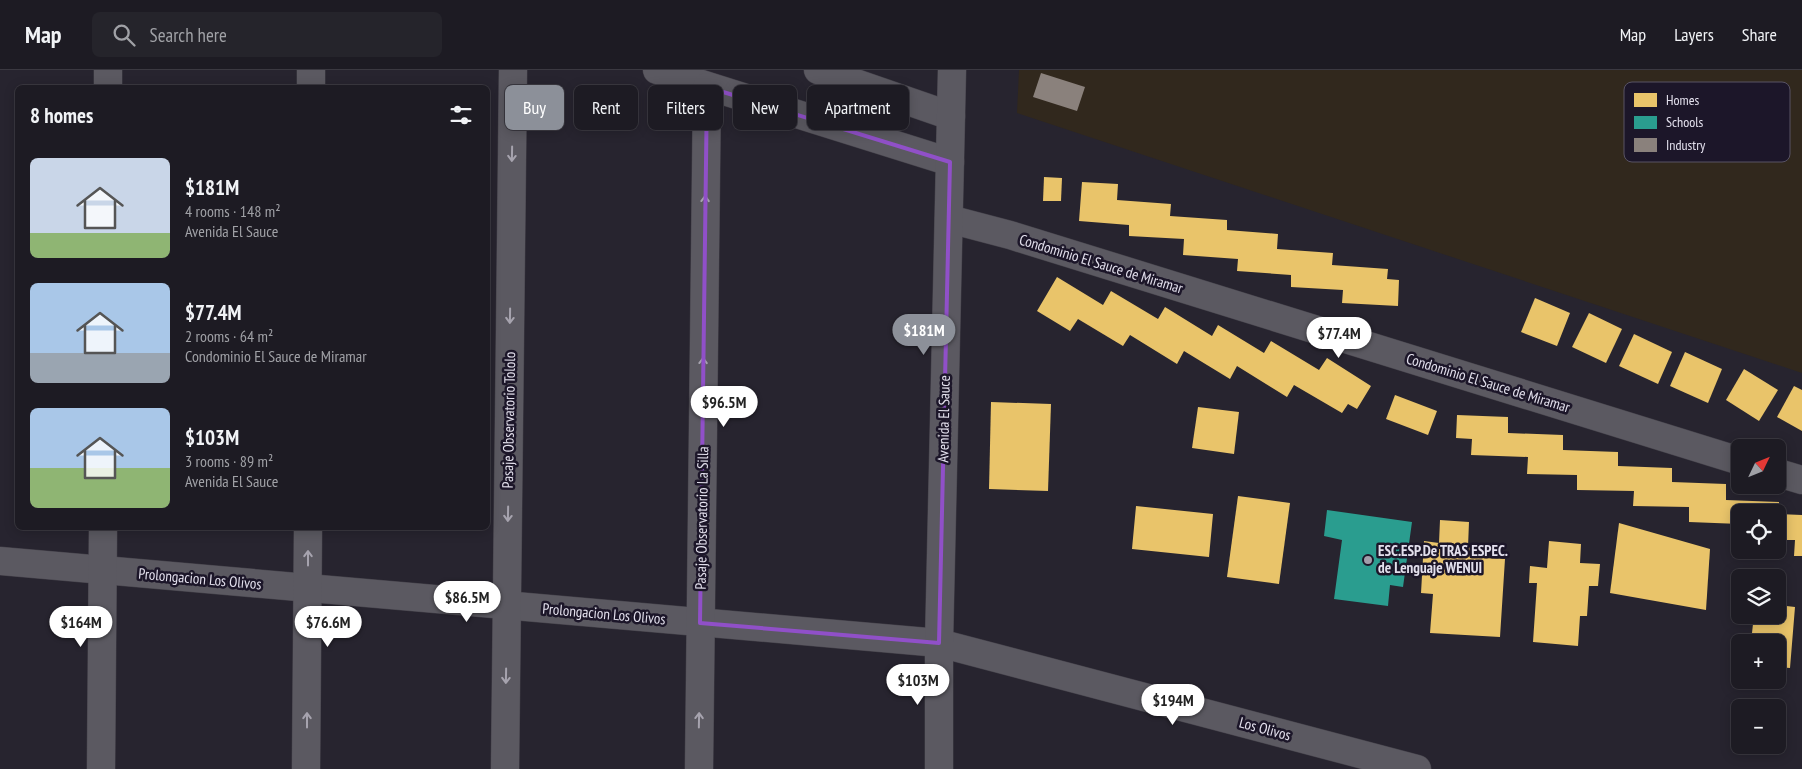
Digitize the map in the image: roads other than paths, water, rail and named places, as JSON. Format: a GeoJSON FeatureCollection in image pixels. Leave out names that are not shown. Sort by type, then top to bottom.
{"type":"FeatureCollection","features":[{"type":"Feature","properties":{"kind":"street"},"geometry":{"type":"LineString","coordinates":[[108,70],[108,85]]}},
{"type":"Feature","properties":{"kind":"street"},"geometry":{"type":"LineString","coordinates":[[311,70],[311,85]]}},
{"type":"Feature","properties":{"kind":"street","name":"Pasaje Observatorio Tololo"},"geometry":{"type":"LineString","coordinates":[[505,769],[513,70]]}},
{"type":"Feature","properties":{"kind":"street"},"geometry":{"type":"LineString","coordinates":[[657,70],[699,85]]}},
{"type":"Feature","properties":{"kind":"street"},"geometry":{"type":"LineString","coordinates":[[818,70],[951,116]]}},
{"type":"Feature","properties":{"kind":"street","name":"Avenida El Sauce"},"geometry":{"type":"LineString","coordinates":[[939,769],[939,643],[952,70]]}},
{"type":"Feature","properties":{"kind":"street"},"geometry":{"type":"LineString","coordinates":[[723,93],[950,162]]}},
{"type":"Feature","properties":{"kind":"street","name":"Pasaje Observatorio La Silla"},"geometry":{"type":"LineString","coordinates":[[699,769],[706,130]]}},
{"type":"Feature","properties":{"kind":"street","name":"Condominio El Sauce de Miramar"},"geometry":{"type":"LineString","coordinates":[[949,219],[1019,238],[1731,458]]}},
{"type":"Feature","properties":{"kind":"street"},"geometry":{"type":"LineString","coordinates":[[1786,475],[1802,480]]}},
{"type":"Feature","properties":{"kind":"street"},"geometry":{"type":"LineString","coordinates":[[101,769],[104,530]]}},
{"type":"Feature","properties":{"kind":"street"},"geometry":{"type":"LineString","coordinates":[[306,769],[308,530]]}},
{"type":"Feature","properties":{"kind":"street","name":"Prolongacion Los Olivos"},"geometry":{"type":"LineString","coordinates":[[0,561],[939,643]]}},
{"type":"Feature","properties":{"kind":"street","name":"Los Olivos"},"geometry":{"type":"LineString","coordinates":[[939,643],[1417,769]]}},
{"type":"Feature","properties":{"kind":"place","name":"ESC.ESP.De TRAS ESPEC. de Lenguaje WENUI"},"geometry":{"type":"Point","coordinates":[1368,560]}}]}
